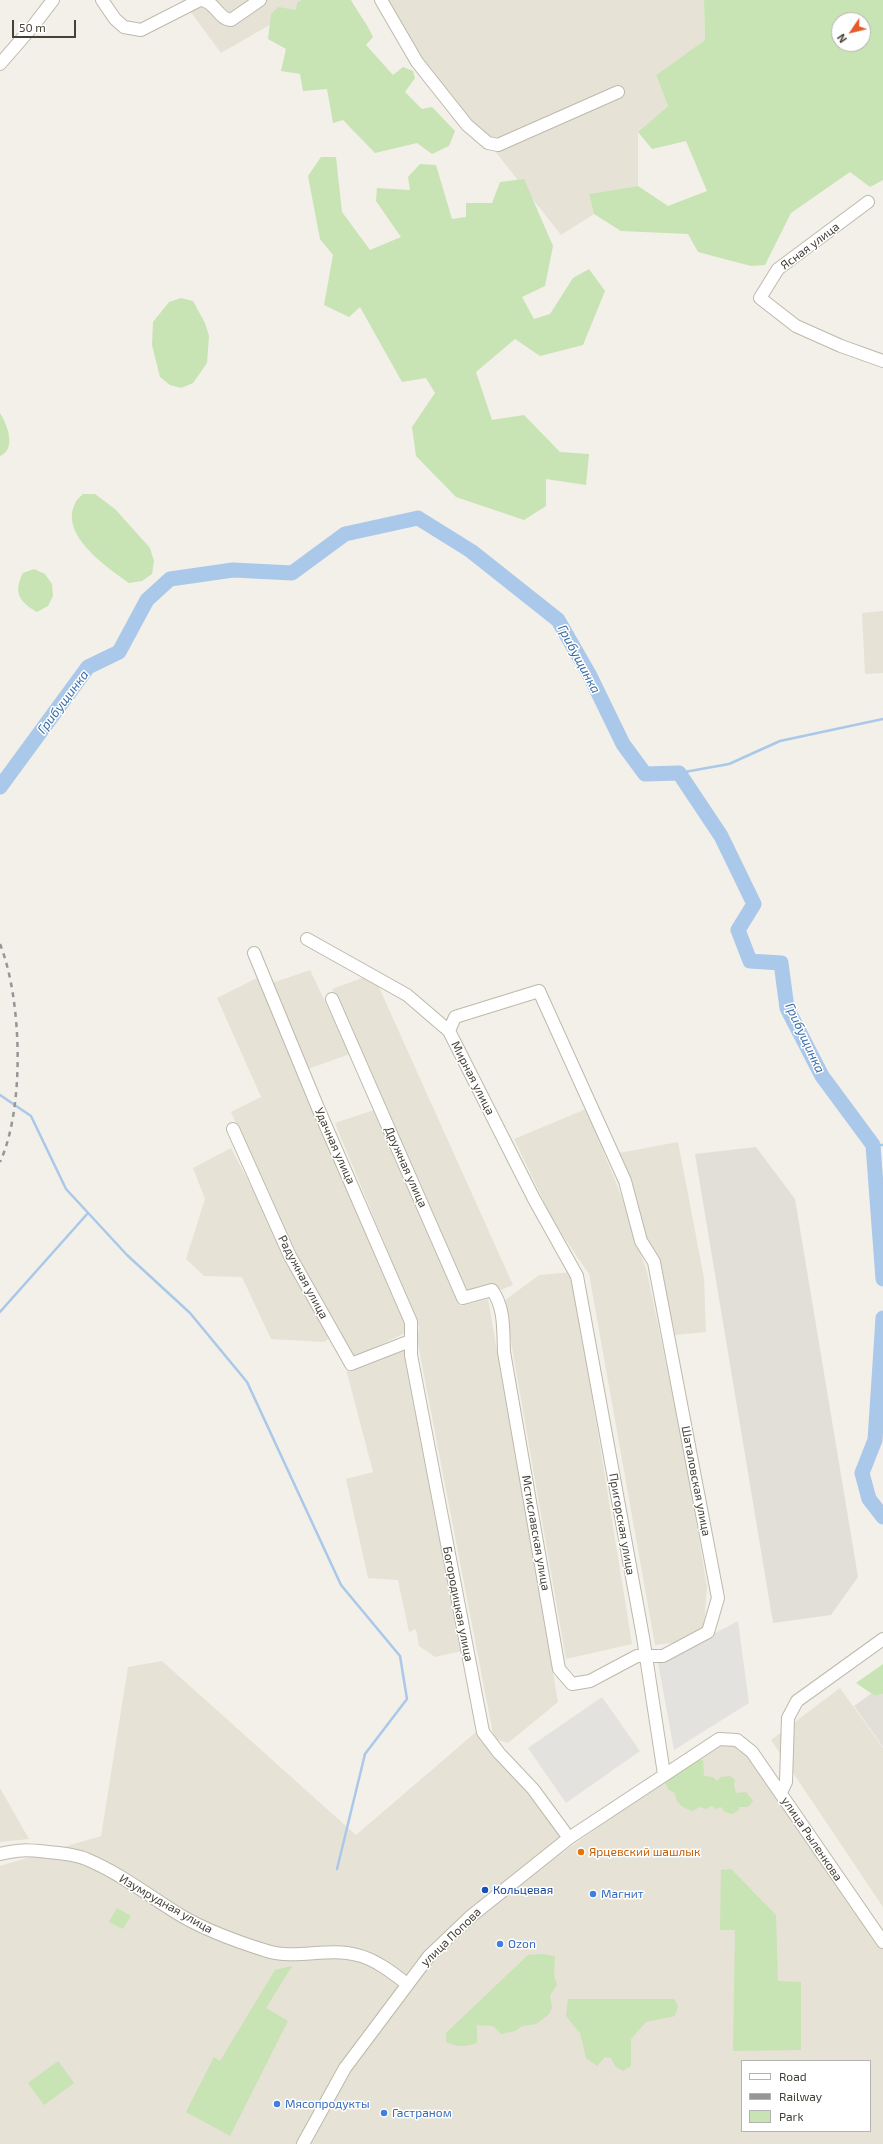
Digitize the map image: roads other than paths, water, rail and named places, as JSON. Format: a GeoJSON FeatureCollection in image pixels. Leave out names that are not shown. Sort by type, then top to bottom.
{"type":"FeatureCollection","features":[{"type":"Feature","properties":{"kind":"street"},"geometry":{"type":"LineString","coordinates":[[0,64],[53,0]]}},
{"type":"Feature","properties":{"kind":"street"},"geometry":{"type":"LineString","coordinates":[[102,0],[115,19],[124,27],[141,30],[201,0],[210,3],[222,16],[231,20],[260,0]]}},
{"type":"Feature","properties":{"kind":"street"},"geometry":{"type":"LineString","coordinates":[[381,0],[417,62],[467,125],[488,143],[498,145],[618,92]]}},
{"type":"Feature","properties":{"kind":"street","name":"Ясная улица"},"geometry":{"type":"LineString","coordinates":[[868,202],[778,269],[760,298],[796,326],[841,346],[883,361]]}},
{"type":"Feature","properties":{"kind":"street","name":"Мирная улица"},"geometry":{"type":"LineString","coordinates":[[307,939],[407,995],[449,1031],[534,1199],[577,1276]]}},
{"type":"Feature","properties":{"kind":"street","name":"Удачная улица"},"geometry":{"type":"LineString","coordinates":[[254,952],[318,1108],[411,1322],[410,1341]]}},
{"type":"Feature","properties":{"kind":"street","name":"Шаталовская улица"},"geometry":{"type":"LineString","coordinates":[[449,1031],[455,1017],[539,990],[625,1181],[641,1240],[654,1262],[718,1598],[708,1632],[663,1656],[646,1657]]}},
{"type":"Feature","properties":{"kind":"street","name":"Дружная улица"},"geometry":{"type":"LineString","coordinates":[[332,999],[463,1298],[492,1290],[498,1298]]}},
{"type":"Feature","properties":{"kind":"street","name":"Радужная улица"},"geometry":{"type":"LineString","coordinates":[[233,1129],[290,1256],[351,1364],[410,1341]]}},
{"type":"Feature","properties":{"kind":"street","name":"Пригорская улица"},"geometry":{"type":"LineString","coordinates":[[577,1276],[646,1657],[664,1774]]}},
{"type":"Feature","properties":{"kind":"street","name":"Мстиславская улица"},"geometry":{"type":"LineString","coordinates":[[498,1298],[503,1315],[504,1352],[559,1669],[572,1684],[590,1681],[637,1656],[646,1657]]}},
{"type":"Feature","properties":{"kind":"street","name":"Богородицкая улица"},"geometry":{"type":"LineString","coordinates":[[410,1341],[411,1355],[483,1732],[499,1753],[533,1789],[569,1838]]}},
{"type":"Feature","properties":{"kind":"street"},"geometry":{"type":"LineString","coordinates":[[781,1792],[786,1782],[788,1718],[797,1701],[883,1639]]}},
{"type":"Feature","properties":{"kind":"street","name":"улица Попова"},"geometry":{"type":"LineString","coordinates":[[303,2144],[345,2068],[429,1956],[470,1918],[569,1838],[719,1739],[737,1740]]}},
{"type":"Feature","properties":{"kind":"street","name":"улица Рыленкова"},"geometry":{"type":"LineString","coordinates":[[737,1740],[752,1752],[781,1792],[883,1942]]}},
{"type":"Feature","properties":{"kind":"street"},"geometry":{"type":"LineString","coordinates":[[0,1846],[19,1849]]}},
{"type":"Feature","properties":{"kind":"street"},"geometry":{"type":"LineString","coordinates":[[0,1854],[19,1849]]}},
{"type":"Feature","properties":{"kind":"street","name":"Изумрудная улица"},"geometry":{"type":"LineString","coordinates":[[19,1849],[65,1854],[86,1859],[142,1890],[181,1915],[217,1933],[268,1951],[282,1954],[336,1952],[359,1955],[389,1971],[407,1984]]}},
{"type":"Feature","properties":{"kind":"waterway","name":"Грибущинка"},"geometry":{"type":"LineString","coordinates":[[0,787],[88,667],[119,652],[147,600],[170,579],[233,570],[292,573],[345,534],[418,518],[471,551],[558,620],[590,676],[623,744],[645,774],[679,773],[721,836],[754,904],[738,930],[750,961],[781,963],[787,1008],[822,1076],[873,1145],[883,1279]]}},
{"type":"Feature","properties":{"kind":"waterway"},"geometry":{"type":"LineString","coordinates":[[679,773],[729,764],[780,741],[883,719]]}},
{"type":"Feature","properties":{"kind":"waterway"},"geometry":{"type":"LineString","coordinates":[[0,1095],[31,1116],[66,1189],[127,1255],[190,1313],[247,1382],[341,1585],[400,1656],[407,1699],[365,1754],[337,1869]]}},
{"type":"Feature","properties":{"kind":"waterway"},"geometry":{"type":"LineString","coordinates":[[873,1145],[883,1145]]}},
{"type":"Feature","properties":{"kind":"waterway"},"geometry":{"type":"LineString","coordinates":[[0,1312],[88,1213]]}},
{"type":"Feature","properties":{"kind":"waterway","name":"Грибущинка"},"geometry":{"type":"LineString","coordinates":[[883,1318],[875,1440],[862,1473],[869,1499],[883,1517]]}},
{"type":"Feature","properties":{"kind":"railway"},"geometry":{"type":"LineString","coordinates":[[0,944],[13,994],[18,1053],[14,1113],[8,1139],[0,1162]]}},
{"type":"Feature","properties":{"kind":"place","name":"Ярцевский шашлык"},"geometry":{"type":"Point","coordinates":[581,1852]}},
{"type":"Feature","properties":{"kind":"place","name":"Кольцевая"},"geometry":{"type":"Point","coordinates":[485,1890]}},
{"type":"Feature","properties":{"kind":"place","name":"Магнит"},"geometry":{"type":"Point","coordinates":[593,1894]}},
{"type":"Feature","properties":{"kind":"place","name":"Ozon"},"geometry":{"type":"Point","coordinates":[500,1944]}},
{"type":"Feature","properties":{"kind":"place","name":"Мясопродукты"},"geometry":{"type":"Point","coordinates":[277,2104]}},
{"type":"Feature","properties":{"kind":"place","name":"Гастраном"},"geometry":{"type":"Point","coordinates":[384,2113]}}]}
